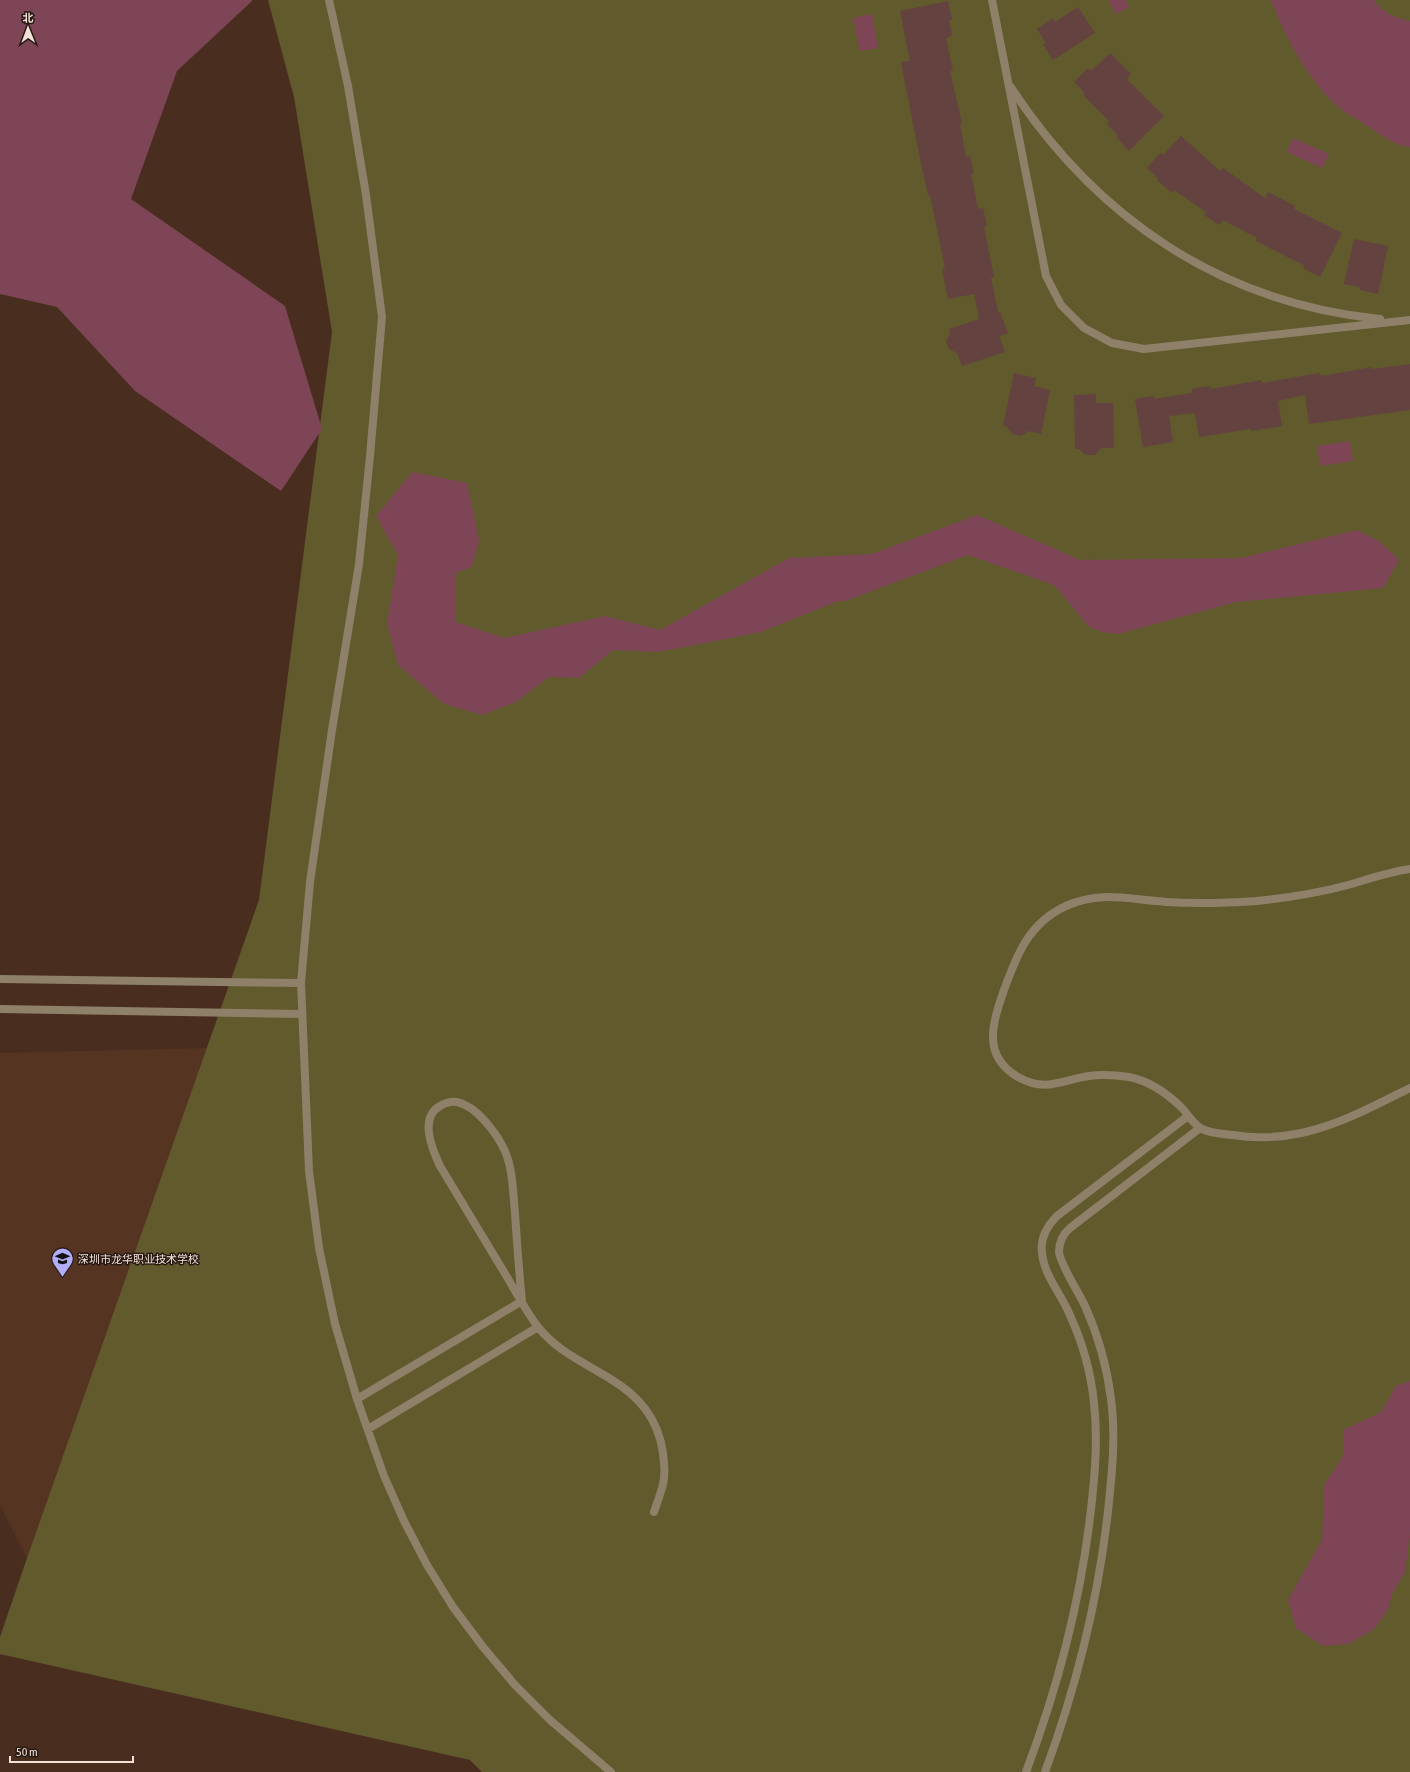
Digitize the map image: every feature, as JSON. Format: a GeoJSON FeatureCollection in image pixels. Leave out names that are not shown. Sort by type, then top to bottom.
{"type":"FeatureCollection","features":[{"type":"Feature","properties":{"kind":"street"},"geometry":{"type":"LineString","coordinates":[[328,0],[348,86],[366,195],[382,317],[359,564],[333,722],[311,874],[301,983],[309,1171],[319,1248],[335,1324],[357,1399],[384,1476],[404,1521],[427,1565],[453,1607],[483,1647],[515,1685],[550,1720],[610,1772]]}},
{"type":"Feature","properties":{"kind":"street"},"geometry":{"type":"LineString","coordinates":[[992,0],[1046,276],[1061,305],[1084,328],[1112,343],[1144,349],[1410,320]]}},
{"type":"Feature","properties":{"kind":"street"},"geometry":{"type":"LineString","coordinates":[[1008,82],[1044,134],[1086,181],[1128,218],[1166,245],[1214,272],[1273,296],[1334,312],[1396,321]]}},
{"type":"Feature","properties":{"kind":"street"},"geometry":{"type":"LineString","coordinates":[[1410,869],[1317,892],[1257,901],[1196,903],[1166,902],[1118,896],[1100,896],[1065,906],[1049,915],[1035,928],[1024,942],[1016,958],[996,1016],[992,1034],[995,1051],[1004,1066],[1018,1077],[1033,1083],[1049,1085],[1109,1074],[1132,1078],[1160,1090],[1173,1099],[1200,1128],[1245,1137],[1278,1137],[1297,1134],[1335,1124],[1410,1088]]}},
{"type":"Feature","properties":{"kind":"street"},"geometry":{"type":"LineString","coordinates":[[0,979],[301,983]]}},
{"type":"Feature","properties":{"kind":"street"},"geometry":{"type":"LineString","coordinates":[[0,1009],[302,1014]]}},
{"type":"Feature","properties":{"kind":"street"},"geometry":{"type":"LineString","coordinates":[[522,1301],[512,1180],[505,1152],[499,1138],[480,1116],[468,1107],[457,1102],[445,1102],[435,1108],[429,1119],[429,1135],[433,1151],[440,1166],[522,1301],[538,1327],[565,1352],[583,1364],[609,1377],[631,1393],[641,1402],[656,1425],[661,1438],[665,1468],[663,1484],[654,1512]]}},
{"type":"Feature","properties":{"kind":"street"},"geometry":{"type":"LineString","coordinates":[[1026,1772],[1052,1698],[1074,1616],[1088,1532],[1096,1448],[1094,1402],[1085,1357],[1070,1314],[1043,1263],[1042,1242],[1046,1231],[1057,1216],[1188,1116]]}},
{"type":"Feature","properties":{"kind":"street"},"geometry":{"type":"LineString","coordinates":[[1044,1772],[1069,1703],[1090,1619],[1106,1535],[1113,1449],[1111,1400],[1102,1353],[1086,1307],[1060,1258],[1060,1245],[1065,1232],[1200,1128]]}},
{"type":"Feature","properties":{"kind":"street"},"geometry":{"type":"LineString","coordinates":[[357,1399],[522,1301]]}},
{"type":"Feature","properties":{"kind":"street"},"geometry":{"type":"LineString","coordinates":[[368,1429],[538,1327]]}},
{"type":"Feature","properties":{"kind":"shaded area"},"geometry":{"type":"Polygon","coordinates":[[[0,0],[252,0],[177,71],[131,199],[285,306],[322,429],[281,491],[135,391],[57,307],[0,294],[0,0]]]}},
{"type":"Feature","properties":{"kind":"shaded area"},"geometry":{"type":"Polygon","coordinates":[[[268,0],[1410,0],[1410,1772],[482,1772],[470,1760],[0,1654],[0,1637],[27,1558],[259,900],[332,332],[294,97],[268,0]]]}},
{"type":"Feature","properties":{"kind":"shaded area"},"geometry":{"type":"Polygon","coordinates":[[[1108,0],[1125,0],[1129,7],[1116,14],[1108,0]]]}},
{"type":"Feature","properties":{"kind":"shaded area"},"geometry":{"type":"Polygon","coordinates":[[[1271,0],[1374,0],[1389,14],[1410,21],[1410,147],[1399,145],[1383,137],[1344,111],[1325,94],[1306,70],[1298,57],[1283,29],[1271,0]]]}},
{"type":"Feature","properties":{"kind":"shaded area"},"geometry":{"type":"Polygon","coordinates":[[[872,14],[878,48],[860,51],[853,18],[872,14]]]}},
{"type":"Feature","properties":{"kind":"shaded area"},"geometry":{"type":"Polygon","coordinates":[[[1293,138],[1329,154],[1322,168],[1287,152],[1293,138]]]}},
{"type":"Feature","properties":{"kind":"shaded area"},"geometry":{"type":"Polygon","coordinates":[[[1350,441],[1353,461],[1320,466],[1317,446],[1350,441]]]}},
{"type":"Feature","properties":{"kind":"shaded area"},"geometry":{"type":"Polygon","coordinates":[[[412,472],[467,483],[479,541],[472,567],[455,573],[456,622],[504,638],[605,616],[660,630],[789,558],[872,554],[977,515],[1080,560],[1241,558],[1357,530],[1379,541],[1399,560],[1383,588],[1236,602],[1118,634],[1102,632],[1089,627],[1054,585],[968,555],[845,601],[838,601],[761,632],[658,652],[613,650],[579,678],[549,677],[516,702],[482,715],[444,704],[398,665],[387,624],[398,555],[376,516],[412,472]]]}},
{"type":"Feature","properties":{"kind":"shaded area","name":"深圳市龙华职业技术学校"},"geometry":{"type":"Polygon","coordinates":[[[208,1048],[27,1558],[0,1505],[0,1053],[208,1048]]]}},
{"type":"Feature","properties":{"kind":"shaded area"},"geometry":{"type":"Polygon","coordinates":[[[1410,1381],[1410,1534],[1405,1572],[1392,1594],[1388,1610],[1373,1630],[1348,1644],[1323,1646],[1296,1628],[1288,1600],[1322,1540],[1324,1485],[1343,1456],[1343,1430],[1381,1412],[1396,1386],[1410,1381]]]}},
{"type":"Feature","properties":{"kind":"building"},"geometry":{"type":"Polygon","coordinates":[[[948,1],[952,20],[949,20],[952,36],[946,38],[953,71],[950,71],[962,123],[960,124],[966,156],[970,156],[974,174],[971,174],[978,209],[983,208],[987,226],[984,227],[994,277],[991,278],[998,312],[1000,312],[1008,333],[999,336],[1005,352],[962,366],[957,353],[949,349],[946,341],[950,333],[949,329],[979,319],[974,294],[948,299],[942,269],[945,268],[930,195],[928,195],[917,144],[901,62],[910,61],[900,11],[948,1]]]}},
{"type":"Feature","properties":{"kind":"building"},"geometry":{"type":"Polygon","coordinates":[[[1078,7],[1095,33],[1053,60],[1043,44],[1046,43],[1037,29],[1053,18],[1055,22],[1078,7]]]}},
{"type":"Feature","properties":{"kind":"building"},"geometry":{"type":"Polygon","coordinates":[[[1110,53],[1131,74],[1127,79],[1164,116],[1129,151],[1116,137],[1118,136],[1107,124],[1109,121],[1083,95],[1085,93],[1074,82],[1088,68],[1091,71],[1110,53]]]}},
{"type":"Feature","properties":{"kind":"building"},"geometry":{"type":"Polygon","coordinates":[[[1181,136],[1220,171],[1223,168],[1265,198],[1268,192],[1295,206],[1294,209],[1342,233],[1320,277],[1303,268],[1305,266],[1256,241],[1257,238],[1223,220],[1219,225],[1204,215],[1206,212],[1174,190],[1172,193],[1157,180],[1159,179],[1147,168],[1160,153],[1163,155],[1181,136]]]}},
{"type":"Feature","properties":{"kind":"building"},"geometry":{"type":"Polygon","coordinates":[[[1354,239],[1388,246],[1378,294],[1360,290],[1360,287],[1344,284],[1354,239]]]}},
{"type":"Feature","properties":{"kind":"building"},"geometry":{"type":"Polygon","coordinates":[[[1410,364],[1410,410],[1309,424],[1305,395],[1278,401],[1282,426],[1199,437],[1195,413],[1169,416],[1173,442],[1143,447],[1135,399],[1154,396],[1154,399],[1192,393],[1192,389],[1210,386],[1210,389],[1262,380],[1262,383],[1320,373],[1321,376],[1372,367],[1372,369],[1410,364]]]}},
{"type":"Feature","properties":{"kind":"building"},"geometry":{"type":"Polygon","coordinates":[[[1014,373],[1036,378],[1034,386],[1050,390],[1041,434],[1028,431],[1021,436],[1012,434],[1007,427],[1003,426],[1014,373]]]}},
{"type":"Feature","properties":{"kind":"building"},"geometry":{"type":"Polygon","coordinates":[[[1096,394],[1096,403],[1113,403],[1114,448],[1101,448],[1095,455],[1086,455],[1079,449],[1075,449],[1074,395],[1096,394]]]}},
{"type":"Feature","properties":{"kind":"place","name":"深圳市龙华职业技术学校"},"geometry":{"type":"Point","coordinates":[63,1278]}}]}
